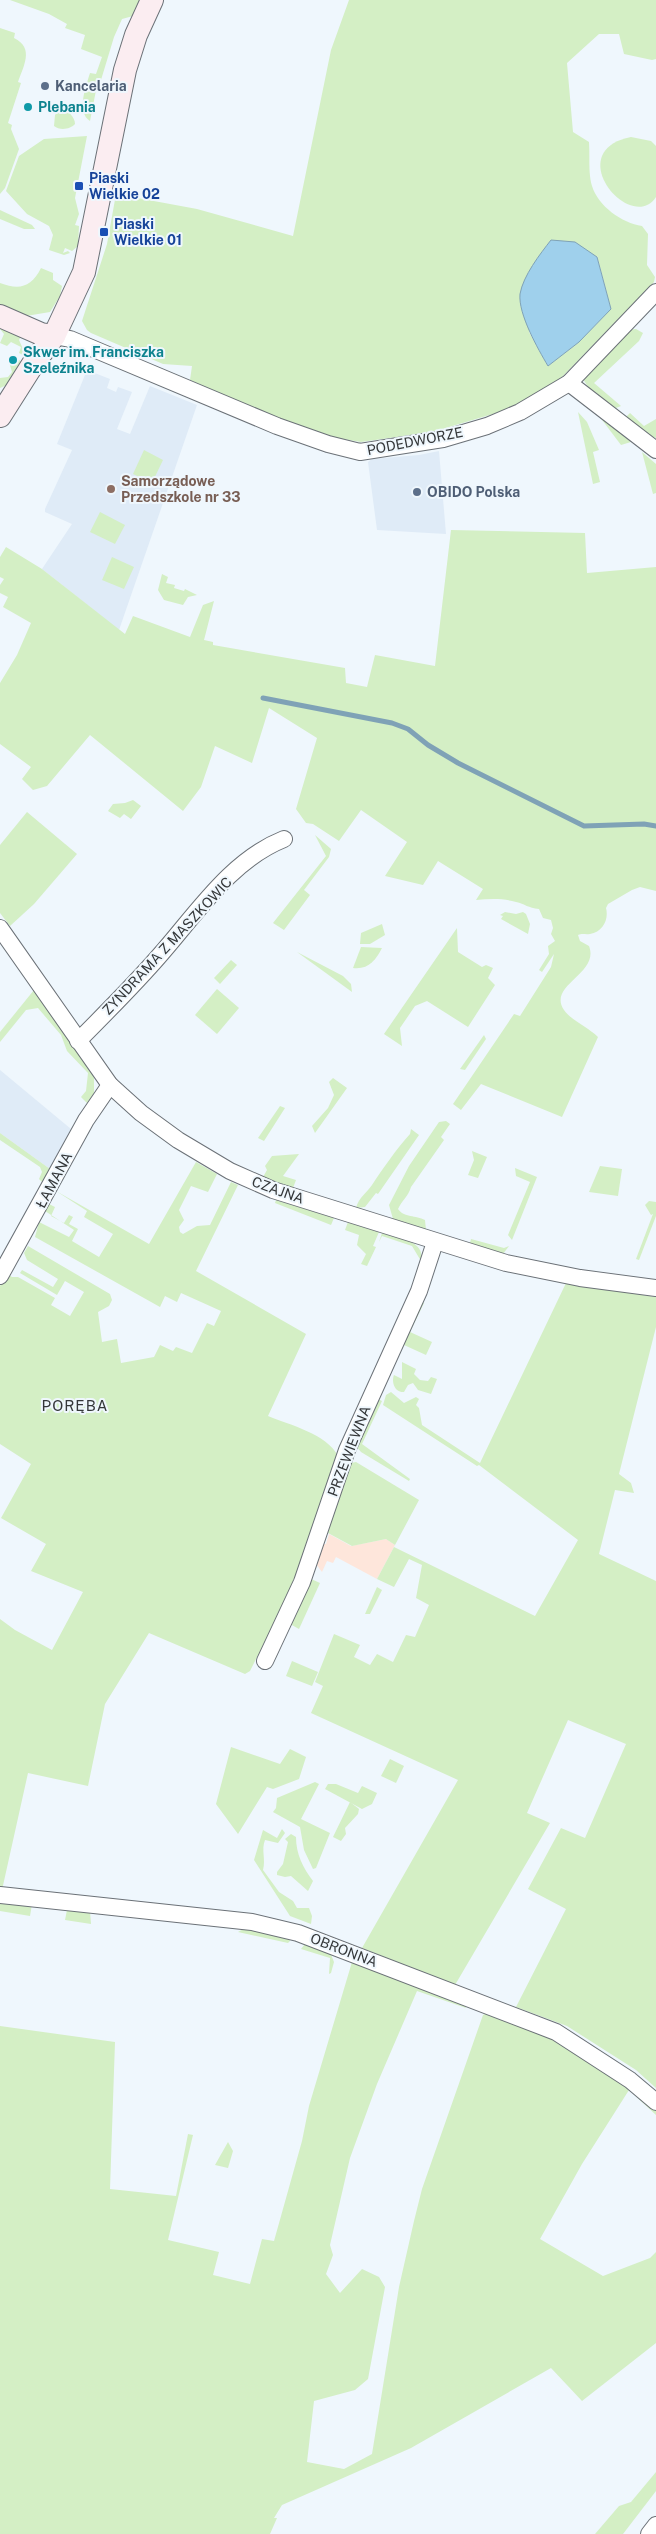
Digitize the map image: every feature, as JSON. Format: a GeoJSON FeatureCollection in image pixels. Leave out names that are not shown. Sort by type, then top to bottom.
{"type":"FeatureCollection","features":[{"type":"Feature","properties":{"kind":"street"},"geometry":{"type":"LineString","coordinates":[[0,416],[33,364],[54,336],[84,272],[125,70],[136,35],[152,0]]}},
{"type":"Feature","properties":{"kind":"street","name":"PODEDWORZE"},"geometry":{"type":"LineString","coordinates":[[54,336],[70,338],[277,426],[328,444],[360,452],[444,439],[487,426],[520,412],[569,383],[656,292]]}},
{"type":"Feature","properties":{"kind":"street"},"geometry":{"type":"LineString","coordinates":[[0,316],[41,334],[54,336]]}},
{"type":"Feature","properties":{"kind":"street"},"geometry":{"type":"LineString","coordinates":[[569,383],[656,450]]}},
{"type":"Feature","properties":{"kind":"street","name":"ZYNDRAMA Z MASZKOWIC"},"geometry":{"type":"LineString","coordinates":[[78,1041],[159,956],[214,890],[258,852],[284,838]]}},
{"type":"Feature","properties":{"kind":"street","name":"CZAJNA"},"geometry":{"type":"LineString","coordinates":[[0,928],[110,1085],[141,1113],[172,1136],[230,1171],[273,1190],[506,1263],[539,1271],[656,1288]]}},
{"type":"Feature","properties":{"kind":"street","name":"ŁAMANA"},"geometry":{"type":"LineString","coordinates":[[0,1276],[86,1120],[110,1085]]}},
{"type":"Feature","properties":{"kind":"street","name":"PRZEWIEWNA"},"geometry":{"type":"LineString","coordinates":[[265,1661],[302,1582],[348,1450],[419,1291],[435,1242]]}},
{"type":"Feature","properties":{"kind":"street","name":"OBRONNA"},"geometry":{"type":"LineString","coordinates":[[0,1895],[252,1922],[298,1933],[556,2032],[630,2080],[656,2102]]}},
{"type":"Feature","properties":{"kind":"street"},"geometry":{"type":"LineString","coordinates":[[649,2534],[656,2525]]}},
{"type":"Feature","properties":{"kind":"shaded area","name":"Samorządowe Przedszkole nr 33"},"geometry":{"type":"Polygon","coordinates":[[[87,370],[110,379],[107,388],[116,392],[118,387],[132,392],[117,429],[130,434],[150,386],[197,405],[119,630],[42,569],[72,524],[45,512],[45,509],[72,450],[57,444],[87,370]]]}},
{"type":"Feature","properties":{"kind":"shaded area"},"geometry":{"type":"Polygon","coordinates":[[[439,451],[446,534],[377,530],[368,462],[372,459],[419,455],[439,451]]]}},
{"type":"Feature","properties":{"kind":"shaded area"},"geometry":{"type":"Polygon","coordinates":[[[0,1070],[71,1129],[50,1169],[0,1133],[0,1070]]]}},
{"type":"Feature","properties":{"kind":"shaded area"},"geometry":{"type":"Polygon","coordinates":[[[329,1534],[351,1546],[386,1539],[395,1545],[377,1579],[336,1557],[333,1563],[327,1561],[322,1572],[313,1560],[322,1544],[326,1544],[329,1534]]]}},
{"type":"Feature","properties":{"kind":"green space"},"geometry":{"type":"Polygon","coordinates":[[[10,0],[141,0],[133,16],[122,19],[114,37],[101,80],[98,80],[90,121],[84,112],[83,98],[90,73],[96,74],[102,57],[81,49],[85,35],[65,28],[67,24],[49,14],[10,0]]]}},
{"type":"Feature","properties":{"kind":"green space"},"geometry":{"type":"Polygon","coordinates":[[[349,0],[656,0],[656,59],[652,60],[624,54],[619,34],[599,34],[567,63],[573,132],[589,142],[592,186],[605,207],[619,217],[642,226],[648,234],[647,265],[655,277],[654,282],[563,376],[547,389],[523,403],[432,432],[361,442],[331,437],[252,408],[190,380],[192,366],[163,364],[87,330],[82,321],[107,244],[116,194],[197,209],[293,236],[331,50],[349,0]],[[597,256],[529,332],[548,366],[579,342],[611,309],[597,256]]]}},
{"type":"Feature","properties":{"kind":"green space"},"geometry":{"type":"Polygon","coordinates":[[[0,28],[15,33],[14,38],[24,47],[26,58],[18,82],[21,83],[8,123],[12,125],[11,129],[19,149],[5,188],[0,194],[0,28]]]}},
{"type":"Feature","properties":{"kind":"green space"},"geometry":{"type":"Polygon","coordinates":[[[61,108],[74,119],[75,124],[71,127],[62,129],[54,126],[55,115],[61,108]]]}},
{"type":"Feature","properties":{"kind":"green space"},"geometry":{"type":"Polygon","coordinates":[[[87,136],[75,198],[79,214],[75,225],[79,226],[78,246],[72,251],[65,248],[63,253],[68,251],[70,253],[64,255],[49,250],[53,235],[49,226],[27,214],[6,191],[19,156],[44,139],[87,136]]]}},
{"type":"Feature","properties":{"kind":"green space"},"geometry":{"type":"Polygon","coordinates":[[[631,137],[651,141],[656,146],[656,197],[645,206],[632,206],[618,198],[608,186],[601,172],[601,158],[611,145],[631,137]]]}},
{"type":"Feature","properties":{"kind":"green space"},"geometry":{"type":"Polygon","coordinates":[[[0,210],[32,225],[35,229],[24,229],[0,219],[0,210]]]}},
{"type":"Feature","properties":{"kind":"green space"},"geometry":{"type":"Polygon","coordinates":[[[41,268],[53,273],[53,280],[62,286],[60,296],[50,312],[26,316],[0,306],[0,283],[19,287],[24,286],[33,280],[41,268]]]}},
{"type":"Feature","properties":{"kind":"green space"},"geometry":{"type":"Polygon","coordinates":[[[3,328],[21,336],[19,340],[23,349],[23,355],[19,353],[21,347],[11,342],[7,346],[0,343],[4,334],[0,329],[3,328]]]}},
{"type":"Feature","properties":{"kind":"green space"},"geometry":{"type":"Polygon","coordinates":[[[636,329],[643,333],[639,341],[594,383],[621,406],[616,408],[590,390],[583,379],[628,330],[636,329]]]}},
{"type":"Feature","properties":{"kind":"green space"},"geometry":{"type":"Polygon","coordinates":[[[13,356],[22,362],[9,384],[0,388],[0,378],[8,377],[12,372],[9,362],[13,356]]]}},
{"type":"Feature","properties":{"kind":"green space"},"geometry":{"type":"Polygon","coordinates":[[[593,408],[631,442],[621,445],[593,408]]]}},
{"type":"Feature","properties":{"kind":"green space"},"geometry":{"type":"Polygon","coordinates":[[[578,412],[587,422],[599,450],[593,452],[600,482],[593,484],[578,412]]]}},
{"type":"Feature","properties":{"kind":"green space"},"geometry":{"type":"Polygon","coordinates":[[[630,413],[644,426],[656,419],[656,438],[643,433],[626,417],[630,413]]]}},
{"type":"Feature","properties":{"kind":"green space"},"geometry":{"type":"Polygon","coordinates":[[[144,450],[163,460],[152,483],[133,474],[144,450]]]}},
{"type":"Feature","properties":{"kind":"green space"},"geometry":{"type":"Polygon","coordinates":[[[642,452],[656,464],[656,493],[653,494],[642,452]]]}},
{"type":"Feature","properties":{"kind":"green space"},"geometry":{"type":"Polygon","coordinates":[[[100,512],[125,525],[115,544],[90,532],[100,512]]]}},
{"type":"Feature","properties":{"kind":"green space"},"geometry":{"type":"Polygon","coordinates":[[[451,530],[585,533],[587,573],[656,567],[656,891],[640,887],[632,890],[608,904],[606,908],[606,921],[602,928],[595,933],[578,935],[580,941],[589,946],[590,956],[581,972],[562,993],[561,1001],[567,1014],[598,1037],[562,1117],[481,1084],[461,1110],[453,1104],[514,1014],[520,1016],[551,967],[554,954],[542,972],[539,970],[549,954],[548,946],[555,941],[551,934],[553,928],[551,920],[543,918],[539,909],[516,902],[501,899],[476,900],[483,889],[438,861],[423,885],[385,876],[407,842],[361,810],[339,841],[313,824],[306,823],[296,809],[317,738],[269,708],[252,763],[215,746],[201,787],[183,811],[90,735],[47,786],[33,790],[22,779],[31,767],[0,744],[0,683],[17,655],[31,623],[3,607],[8,597],[0,593],[0,585],[4,579],[0,577],[0,557],[6,547],[42,569],[125,634],[133,616],[190,637],[203,605],[214,601],[204,640],[213,642],[213,645],[345,668],[346,683],[367,687],[375,655],[435,666],[451,530]]]}},
{"type":"Feature","properties":{"kind":"green space"},"geometry":{"type":"Polygon","coordinates":[[[112,557],[134,567],[124,589],[102,580],[112,557]]]}},
{"type":"Feature","properties":{"kind":"green space"},"geometry":{"type":"Polygon","coordinates":[[[162,574],[168,577],[166,583],[175,585],[174,588],[184,591],[185,589],[197,595],[188,597],[183,605],[164,600],[158,590],[162,574]]]}},
{"type":"Feature","properties":{"kind":"green space"},"geometry":{"type":"Polygon","coordinates":[[[133,800],[141,806],[131,819],[124,814],[120,818],[108,811],[113,804],[133,800]]]}},
{"type":"Feature","properties":{"kind":"green space"},"geometry":{"type":"Polygon","coordinates":[[[27,812],[77,854],[34,904],[10,926],[0,913],[0,845],[27,812]]]}},
{"type":"Feature","properties":{"kind":"green space"},"geometry":{"type":"Polygon","coordinates":[[[315,835],[331,849],[329,857],[304,890],[310,895],[284,930],[273,923],[326,856],[315,835]]]}},
{"type":"Feature","properties":{"kind":"green space"},"geometry":{"type":"Polygon","coordinates":[[[505,912],[516,914],[523,912],[526,914],[530,924],[528,934],[501,919],[503,916],[500,915],[505,912]]]}},
{"type":"Feature","properties":{"kind":"green space"},"geometry":{"type":"Polygon","coordinates":[[[382,924],[385,935],[370,944],[360,944],[361,933],[382,924]]]}},
{"type":"Feature","properties":{"kind":"green space"},"geometry":{"type":"Polygon","coordinates":[[[457,928],[458,952],[482,967],[486,965],[493,968],[488,978],[495,985],[468,1027],[427,1001],[415,1006],[400,1028],[402,1046],[384,1034],[457,928]]]}},
{"type":"Feature","properties":{"kind":"green space"},"geometry":{"type":"Polygon","coordinates":[[[361,947],[382,948],[367,966],[353,968],[361,947]]]}},
{"type":"Feature","properties":{"kind":"green space"},"geometry":{"type":"Polygon","coordinates":[[[297,952],[343,976],[351,984],[352,992],[297,952]]]}},
{"type":"Feature","properties":{"kind":"green space"},"geometry":{"type":"Polygon","coordinates":[[[231,960],[237,965],[220,984],[214,978],[231,960]]]}},
{"type":"Feature","properties":{"kind":"green space"},"geometry":{"type":"Polygon","coordinates":[[[217,989],[239,1008],[217,1034],[195,1015],[217,989]]]}},
{"type":"Feature","properties":{"kind":"green space"},"geometry":{"type":"Polygon","coordinates":[[[34,990],[94,1076],[94,1093],[87,1103],[81,1097],[86,1091],[88,1073],[67,1051],[61,1035],[38,1008],[26,1010],[0,1042],[0,1032],[34,990]]]}},
{"type":"Feature","properties":{"kind":"green space"},"geometry":{"type":"Polygon","coordinates":[[[484,1035],[486,1039],[465,1070],[460,1069],[484,1035]]]}},
{"type":"Feature","properties":{"kind":"green space"},"geometry":{"type":"Polygon","coordinates":[[[333,1078],[347,1088],[315,1133],[312,1126],[328,1108],[334,1095],[329,1082],[333,1078]]]}},
{"type":"Feature","properties":{"kind":"green space"},"geometry":{"type":"Polygon","coordinates":[[[280,1106],[285,1108],[264,1141],[258,1138],[280,1106]]]}},
{"type":"Feature","properties":{"kind":"green space"},"geometry":{"type":"Polygon","coordinates":[[[446,1121],[450,1124],[441,1137],[444,1140],[398,1209],[403,1214],[425,1220],[426,1230],[393,1219],[389,1205],[409,1166],[439,1122],[446,1121]]]}},
{"type":"Feature","properties":{"kind":"green space"},"geometry":{"type":"Polygon","coordinates":[[[411,1129],[419,1135],[378,1194],[376,1193],[365,1207],[356,1208],[361,1198],[410,1134],[411,1129]]]}},
{"type":"Feature","properties":{"kind":"green space"},"geometry":{"type":"Polygon","coordinates":[[[0,1133],[50,1169],[43,1183],[39,1179],[42,1172],[40,1167],[0,1140],[0,1133]]]}},
{"type":"Feature","properties":{"kind":"green space"},"geometry":{"type":"Polygon","coordinates":[[[472,1151],[487,1157],[478,1178],[468,1175],[474,1160],[472,1151]]]}},
{"type":"Feature","properties":{"kind":"green space"},"geometry":{"type":"Polygon","coordinates":[[[299,1154],[283,1176],[296,1180],[293,1188],[263,1177],[267,1170],[265,1166],[272,1156],[299,1154]]]}},
{"type":"Feature","properties":{"kind":"green space"},"geometry":{"type":"Polygon","coordinates":[[[196,1162],[217,1174],[208,1192],[191,1186],[179,1210],[184,1220],[179,1227],[180,1232],[183,1234],[197,1226],[210,1225],[231,1182],[238,1185],[196,1271],[306,1334],[268,1416],[317,1436],[333,1448],[338,1456],[295,1584],[268,1645],[258,1655],[250,1671],[245,1674],[149,1633],[105,1704],[88,1786],[28,1773],[2,1890],[0,1890],[0,1619],[15,1630],[52,1650],[83,1592],[31,1571],[46,1544],[1,1518],[31,1464],[0,1444],[0,1286],[8,1274],[12,1277],[18,1277],[55,1298],[51,1305],[70,1316],[84,1292],[65,1281],[57,1295],[20,1273],[22,1270],[53,1287],[58,1279],[27,1260],[24,1253],[28,1246],[110,1294],[112,1300],[109,1306],[98,1312],[102,1342],[117,1339],[121,1363],[154,1357],[160,1345],[173,1351],[176,1347],[192,1353],[207,1323],[214,1326],[221,1311],[181,1293],[177,1302],[165,1296],[160,1307],[35,1237],[39,1222],[69,1237],[74,1230],[60,1221],[64,1223],[69,1215],[73,1217],[69,1224],[78,1229],[72,1241],[99,1257],[113,1234],[84,1217],[87,1211],[56,1191],[149,1244],[196,1162]]]}},
{"type":"Feature","properties":{"kind":"green space"},"geometry":{"type":"Polygon","coordinates":[[[600,1166],[622,1169],[618,1196],[589,1192],[600,1166]]]}},
{"type":"Feature","properties":{"kind":"green space"},"geometry":{"type":"Polygon","coordinates":[[[515,1168],[537,1177],[512,1240],[508,1235],[530,1182],[516,1176],[515,1168]]]}},
{"type":"Feature","properties":{"kind":"green space"},"geometry":{"type":"Polygon","coordinates":[[[276,1200],[334,1218],[331,1225],[275,1203],[276,1200]]]}},
{"type":"Feature","properties":{"kind":"green space"},"geometry":{"type":"Polygon","coordinates":[[[649,1201],[656,1202],[656,1216],[639,1260],[636,1259],[653,1214],[651,1215],[645,1205],[649,1201]]]}},
{"type":"Feature","properties":{"kind":"green space"},"geometry":{"type":"Polygon","coordinates":[[[49,1204],[55,1207],[51,1215],[45,1211],[49,1204]]]}},
{"type":"Feature","properties":{"kind":"green space"},"geometry":{"type":"Polygon","coordinates":[[[348,1222],[379,1232],[373,1246],[376,1247],[367,1266],[361,1264],[366,1254],[357,1245],[359,1235],[345,1230],[348,1222]]]}},
{"type":"Feature","properties":{"kind":"green space"},"geometry":{"type":"Polygon","coordinates":[[[382,1233],[415,1244],[419,1248],[421,1261],[412,1246],[382,1236],[379,1242],[382,1233]]]}},
{"type":"Feature","properties":{"kind":"green space"},"geometry":{"type":"Polygon","coordinates":[[[471,1239],[504,1248],[509,1246],[503,1254],[470,1243],[471,1239]]]}},
{"type":"Feature","properties":{"kind":"green space"},"geometry":{"type":"Polygon","coordinates":[[[566,1283],[656,1297],[656,1327],[619,1474],[631,1483],[634,1493],[615,1490],[599,1554],[656,1581],[656,2088],[636,2070],[567,2026],[516,2007],[566,1909],[528,1889],[561,1828],[585,1838],[626,1744],[568,1720],[527,1813],[550,1823],[455,1985],[362,1948],[458,1780],[311,1713],[323,1686],[315,1682],[334,1634],[360,1645],[354,1657],[370,1665],[377,1654],[393,1662],[406,1635],[415,1637],[429,1605],[416,1598],[422,1565],[409,1559],[394,1587],[377,1579],[394,1547],[535,1616],[578,1540],[479,1465],[477,1466],[383,1405],[386,1395],[391,1392],[404,1403],[416,1397],[419,1399],[416,1405],[419,1408],[422,1425],[480,1463],[566,1283]]]}},
{"type":"Feature","properties":{"kind":"green space"},"geometry":{"type":"Polygon","coordinates":[[[422,1302],[424,1303],[410,1332],[432,1342],[426,1355],[404,1345],[403,1347],[400,1343],[422,1302]]]}},
{"type":"Feature","properties":{"kind":"green space"},"geometry":{"type":"Polygon","coordinates":[[[402,1362],[416,1369],[414,1374],[420,1380],[428,1381],[431,1377],[437,1379],[431,1394],[418,1390],[413,1383],[408,1385],[404,1392],[396,1389],[393,1384],[393,1378],[394,1375],[402,1379],[402,1362]]]}},
{"type":"Feature","properties":{"kind":"green space"},"geometry":{"type":"Polygon","coordinates":[[[378,1399],[382,1401],[362,1444],[410,1479],[409,1481],[361,1452],[356,1446],[378,1399]]]}},
{"type":"Feature","properties":{"kind":"green space"},"geometry":{"type":"Polygon","coordinates":[[[356,1462],[419,1500],[395,1545],[386,1539],[352,1546],[328,1533],[326,1527],[351,1463],[356,1462]]]}},
{"type":"Feature","properties":{"kind":"green space"},"geometry":{"type":"Polygon","coordinates":[[[309,1578],[320,1583],[299,1629],[290,1624],[309,1578]]]}},
{"type":"Feature","properties":{"kind":"green space"},"geometry":{"type":"Polygon","coordinates":[[[377,1587],[382,1590],[370,1614],[365,1614],[377,1587]]]}},
{"type":"Feature","properties":{"kind":"green space"},"geometry":{"type":"Polygon","coordinates":[[[292,1661],[318,1672],[312,1686],[286,1676],[292,1661]]]}},
{"type":"Feature","properties":{"kind":"green space"},"geometry":{"type":"Polygon","coordinates":[[[231,1747],[280,1764],[290,1749],[306,1757],[299,1779],[273,1789],[267,1787],[238,1834],[216,1804],[231,1747]]]}},
{"type":"Feature","properties":{"kind":"green space"},"geometry":{"type":"Polygon","coordinates":[[[390,1759],[404,1766],[396,1783],[381,1776],[390,1759]]]}},
{"type":"Feature","properties":{"kind":"green space"},"geometry":{"type":"Polygon","coordinates":[[[315,1782],[319,1784],[301,1819],[330,1833],[316,1868],[313,1869],[304,1850],[300,1827],[273,1812],[276,1808],[277,1798],[315,1782]]]}},
{"type":"Feature","properties":{"kind":"green space"},"geometry":{"type":"Polygon","coordinates":[[[328,1784],[336,1784],[358,1793],[362,1786],[377,1793],[372,1804],[362,1809],[325,1789],[328,1784]]]}},
{"type":"Feature","properties":{"kind":"green space"},"geometry":{"type":"Polygon","coordinates":[[[350,1802],[359,1809],[358,1814],[345,1828],[346,1834],[341,1841],[333,1837],[350,1802]]]}},
{"type":"Feature","properties":{"kind":"green space"},"geometry":{"type":"Polygon","coordinates":[[[282,1829],[285,1833],[278,1843],[265,1840],[263,1847],[263,1870],[279,1892],[293,1901],[297,1908],[309,1908],[312,1916],[311,1924],[290,1916],[254,1860],[263,1830],[277,1838],[282,1829]]]}},
{"type":"Feature","properties":{"kind":"green space"},"geometry":{"type":"Polygon","coordinates":[[[291,1834],[296,1837],[297,1849],[301,1860],[313,1881],[308,1891],[291,1876],[277,1875],[283,1864],[288,1842],[285,1839],[291,1834]]]}},
{"type":"Feature","properties":{"kind":"green space"},"geometry":{"type":"Polygon","coordinates":[[[0,1901],[32,1904],[30,1916],[0,1911],[0,1901]]]}},
{"type":"Feature","properties":{"kind":"green space"},"geometry":{"type":"Polygon","coordinates":[[[67,1910],[90,1911],[91,1924],[65,1920],[67,1910]]]}},
{"type":"Feature","properties":{"kind":"green space"},"geometry":{"type":"Polygon","coordinates":[[[245,1928],[289,1937],[290,1941],[288,1943],[238,1932],[245,1928]]]}},
{"type":"Feature","properties":{"kind":"green space"},"geometry":{"type":"Polygon","coordinates":[[[305,1944],[330,1952],[334,1962],[331,1973],[329,1974],[330,1958],[301,1949],[305,1944]]]}},
{"type":"Feature","properties":{"kind":"green space"},"geometry":{"type":"Polygon","coordinates":[[[352,1962],[464,2004],[466,2008],[417,1991],[377,2084],[350,2158],[330,2245],[333,2255],[326,2274],[340,2293],[362,2269],[379,2277],[385,2287],[368,2379],[355,2390],[314,2401],[307,2462],[344,2469],[372,2454],[399,2287],[422,2189],[483,2015],[488,2013],[546,2036],[573,2050],[656,2108],[656,2115],[629,2090],[582,2164],[540,2239],[603,2276],[650,2258],[656,2252],[656,2343],[582,2401],[551,2368],[411,2448],[282,2505],[274,2518],[277,2518],[270,2534],[0,2534],[0,2026],[115,2042],[110,2189],[176,2196],[188,2134],[193,2135],[168,2240],[219,2252],[213,2275],[250,2284],[262,2239],[274,2241],[302,2141],[309,2106],[352,1962]]]}},
{"type":"Feature","properties":{"kind":"green space"},"geometry":{"type":"Polygon","coordinates":[[[228,2142],[233,2151],[228,2168],[215,2165],[228,2142]]]}},
{"type":"Feature","properties":{"kind":"green space"},"geometry":{"type":"Polygon","coordinates":[[[656,2472],[656,2491],[623,2534],[595,2534],[619,2506],[631,2502],[656,2472]]]}},
{"type":"Feature","properties":{"kind":"water"},"geometry":{"type":"Polygon","coordinates":[[[551,240],[575,242],[597,257],[611,309],[579,342],[548,366],[525,321],[520,294],[528,273],[551,240]]]}},
{"type":"Feature","properties":{"kind":"waterway"},"geometry":{"type":"LineString","coordinates":[[263,698],[392,723],[408,729],[428,745],[458,763],[584,826],[644,824],[656,826]]}},
{"type":"Feature","properties":{"kind":"place","name":"Kancelaria"},"geometry":{"type":"Point","coordinates":[45,86]}},
{"type":"Feature","properties":{"kind":"place","name":"Plebania"},"geometry":{"type":"Point","coordinates":[28,107]}},
{"type":"Feature","properties":{"kind":"place","name":"Piaski Wielkie 02"},"geometry":{"type":"Point","coordinates":[79,186]}},
{"type":"Feature","properties":{"kind":"place","name":"Piaski Wielkie 01"},"geometry":{"type":"Point","coordinates":[104,232]}},
{"type":"Feature","properties":{"kind":"place","name":"Skwer im. Franciszka Szeleźnika"},"geometry":{"type":"Point","coordinates":[13,360]}},
{"type":"Feature","properties":{"kind":"place","name":"Samorządowe Przedszkole nr 33"},"geometry":{"type":"Point","coordinates":[111,489]}},
{"type":"Feature","properties":{"kind":"place","name":"OBIDO Polska"},"geometry":{"type":"Point","coordinates":[417,492]}},
{"type":"Feature","properties":{"kind":"district","name":"PORĘBA"},"geometry":{"type":"Point","coordinates":[75,1405]}}]}
